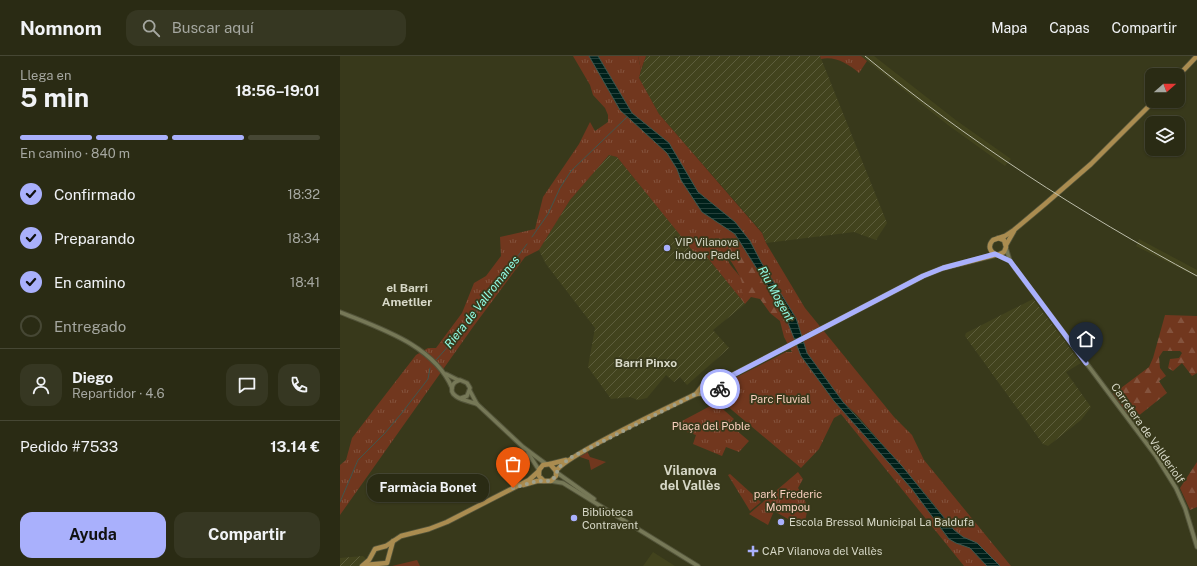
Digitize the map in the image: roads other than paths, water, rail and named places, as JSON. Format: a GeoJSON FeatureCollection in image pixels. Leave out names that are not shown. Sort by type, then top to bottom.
{"type":"FeatureCollection","features":[{"type":"Feature","properties":{"kind":"main road"},"geometry":{"type":"LineString","coordinates":[[1185,69],[1197,56]]}},
{"type":"Feature","properties":{"kind":"main road"},"geometry":{"type":"LineString","coordinates":[[981,259],[987,253],[993,240],[1014,230],[1091,164],[1147,108]]}},
{"type":"Feature","properties":{"kind":"main road"},"geometry":{"type":"LineString","coordinates":[[362,566],[372,556],[375,550],[401,536],[429,529],[447,522],[533,477],[548,464],[570,458],[696,394],[707,392],[716,393],[720,386],[731,376],[937,270],[1004,252],[1014,230]]}},
{"type":"Feature","properties":{"kind":"main road"},"geometry":{"type":"LineString","coordinates":[[998,238],[1004,240],[1006,246]]}},
{"type":"Feature","properties":{"kind":"main road"},"geometry":{"type":"LineString","coordinates":[[990,247],[991,252],[997,255]]}},
{"type":"Feature","properties":{"kind":"main road"},"geometry":{"type":"LineString","coordinates":[[696,394],[703,385],[704,381],[709,377],[717,378],[731,376]]}},
{"type":"Feature","properties":{"kind":"main road"},"geometry":{"type":"LineString","coordinates":[[717,378],[720,386]]}},
{"type":"Feature","properties":{"kind":"main road"},"geometry":{"type":"LineString","coordinates":[[703,385],[707,392]]}},
{"type":"Feature","properties":{"kind":"main road"},"geometry":{"type":"LineString","coordinates":[[513,488],[537,481],[551,481],[556,476],[556,472],[570,458]]}},
{"type":"Feature","properties":{"kind":"main road"},"geometry":{"type":"LineString","coordinates":[[548,464],[556,472]]}},
{"type":"Feature","properties":{"kind":"main road"},"geometry":{"type":"LineString","coordinates":[[539,471],[539,476],[544,481]]}},
{"type":"Feature","properties":{"kind":"main road"},"geometry":{"type":"LineString","coordinates":[[362,566],[387,562],[393,541]]}},
{"type":"Feature","properties":{"kind":"main road"},"geometry":{"type":"LineString","coordinates":[[382,547],[390,554]]}},
{"type":"Feature","properties":{"kind":"main road"},"geometry":{"type":"LineString","coordinates":[[372,556],[377,564]]}},
{"type":"Feature","properties":{"kind":"street","name":"Carretera de Vallderiolf"},"geometry":{"type":"LineString","coordinates":[[1006,246],[1010,261],[1156,456],[1176,488],[1197,548]]}},
{"type":"Feature","properties":{"kind":"street","name":"Carretera de Vallderiolf"},"geometry":{"type":"LineString","coordinates":[[997,255],[1010,261]]}},
{"type":"Feature","properties":{"kind":"street"},"geometry":{"type":"LineString","coordinates":[[340,312],[405,340],[443,372],[458,380],[468,383],[470,391],[477,404],[523,447],[548,464]]}},
{"type":"Feature","properties":{"kind":"street"},"geometry":{"type":"LineString","coordinates":[[443,372],[452,388],[454,395],[477,404]]}},
{"type":"Feature","properties":{"kind":"street"},"geometry":{"type":"LineString","coordinates":[[452,388],[458,380]]}},
{"type":"Feature","properties":{"kind":"street"},"geometry":{"type":"LineString","coordinates":[[461,398],[467,396],[470,391]]}},
{"type":"Feature","properties":{"kind":"street"},"geometry":{"type":"LineString","coordinates":[[523,447],[539,471]]}},
{"type":"Feature","properties":{"kind":"street"},"geometry":{"type":"LineString","coordinates":[[556,472],[632,524]]}},
{"type":"Feature","properties":{"kind":"street"},"geometry":{"type":"LineString","coordinates":[[551,481],[563,483],[632,524],[698,566]]}},
{"type":"Feature","properties":{"kind":"water","name":"Riu Mogent"},"geometry":{"type":"Polygon","coordinates":[[[589,56],[598,56],[632,113],[669,143],[698,192],[735,222],[750,241],[761,262],[796,318],[807,353],[843,402],[902,466],[954,530],[963,537],[977,543],[1000,566],[987,566],[970,548],[949,539],[912,489],[834,401],[801,356],[783,310],[735,234],[702,212],[681,180],[677,169],[667,153],[620,110],[589,56]]]}},
{"type":"Feature","properties":{"kind":"waterway","name":"Riera de Vallromanes"},"geometry":{"type":"LineString","coordinates":[[532,237],[548,214],[560,188],[571,171],[627,117]]}},
{"type":"Feature","properties":{"kind":"waterway","name":"Riera de Vallromanes"},"geometry":{"type":"LineString","coordinates":[[436,360],[459,334],[527,244]]}},
{"type":"Feature","properties":{"kind":"waterway","name":"Riera de Vallromanes"},"geometry":{"type":"LineString","coordinates":[[340,502],[358,460],[385,433],[401,414],[428,379],[430,368]]}},
{"type":"Feature","properties":{"kind":"railway"},"geometry":{"type":"LineString","coordinates":[[865,56],[944,117],[1026,174],[1110,227],[1197,276]]}},
{"type":"Feature","properties":{"kind":"place","name":"VIP Vilanova Indoor Padel"},"geometry":{"type":"Point","coordinates":[667,248]}},
{"type":"Feature","properties":{"kind":"place","name":"Farmàcia Bonet"},"geometry":{"type":"Point","coordinates":[513,488]}},
{"type":"Feature","properties":{"kind":"place","name":"Biblioteca Contravent"},"geometry":{"type":"Point","coordinates":[574,518]}},
{"type":"Feature","properties":{"kind":"place","name":"Escola Bressol Municipal La Baldufa"},"geometry":{"type":"Point","coordinates":[781,522]}},
{"type":"Feature","properties":{"kind":"place","name":"CAP Vilanova del Vallès"},"geometry":{"type":"Point","coordinates":[753,551]}},
{"type":"Feature","properties":{"kind":"district","name":"el Barri Ametller"},"geometry":{"type":"Point","coordinates":[407,295]}},
{"type":"Feature","properties":{"kind":"district","name":"Barri Pinxo"},"geometry":{"type":"Point","coordinates":[646,363]}},
{"type":"Feature","properties":{"kind":"district","name":"Vilanova del Vallès"},"geometry":{"type":"Point","coordinates":[690,478]}},
{"type":"Feature","properties":{"kind":"park label","name":"Parc Fluvial"},"geometry":{"type":"Point","coordinates":[780,399]}},
{"type":"Feature","properties":{"kind":"park label","name":"Plaça del Poble"},"geometry":{"type":"Point","coordinates":[711,426]}},
{"type":"Feature","properties":{"kind":"park label","name":"park Frederic Mompou"},"geometry":{"type":"Point","coordinates":[788,500]}}]}
